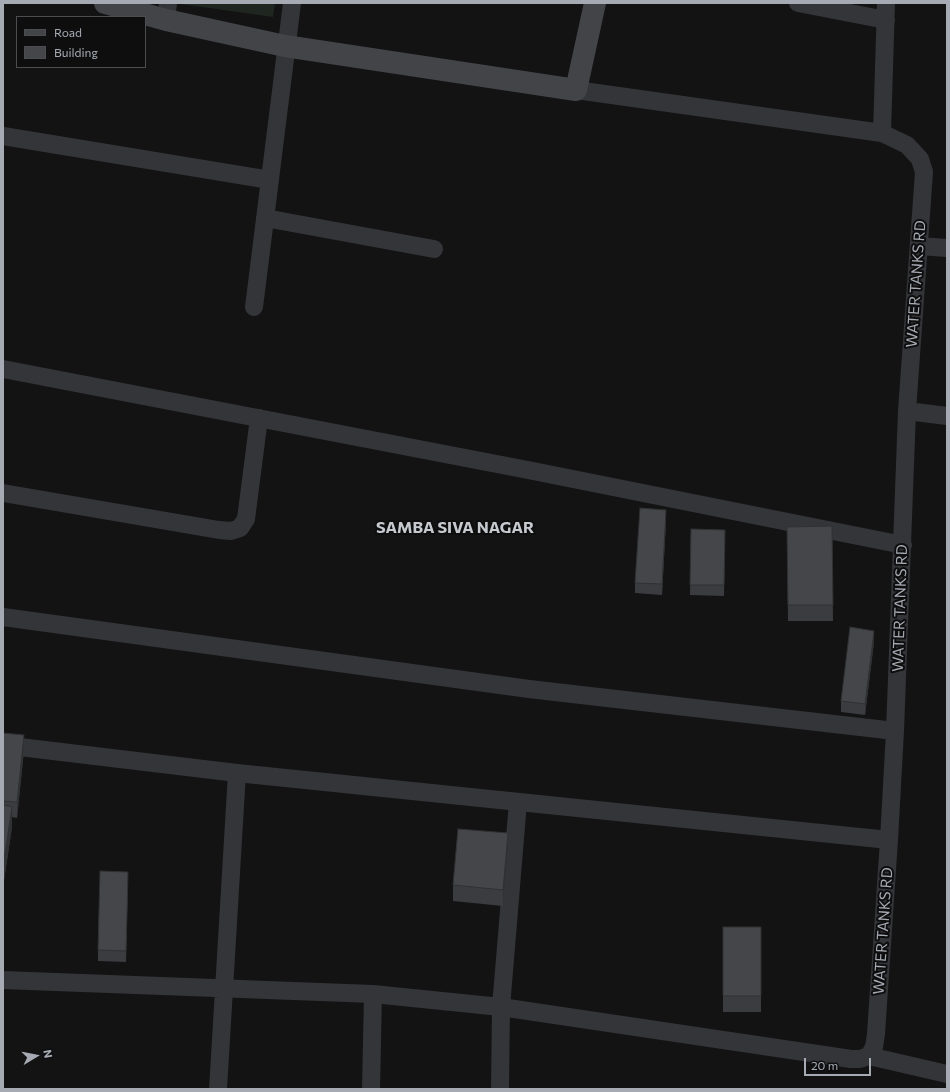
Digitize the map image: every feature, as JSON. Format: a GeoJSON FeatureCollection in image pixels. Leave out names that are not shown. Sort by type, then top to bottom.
{"type":"FeatureCollection","features":[{"type":"Feature","properties":{"kind":"street"},"geometry":{"type":"LineString","coordinates":[[105,3],[167,11],[285,46],[576,90],[882,133],[886,11],[798,3]]}},
{"type":"Feature","properties":{"kind":"street"},"geometry":{"type":"LineString","coordinates":[[254,307],[285,46],[292,3]]}},
{"type":"Feature","properties":{"kind":"street"},"geometry":{"type":"LineString","coordinates":[[576,90],[595,3]]}},
{"type":"Feature","properties":{"kind":"street","name":"WATER TANKS RD"},"geometry":{"type":"LineString","coordinates":[[869,1056],[874,1047],[876,1034],[889,840],[903,545],[907,411],[924,172],[920,159],[907,145],[882,133]]}},
{"type":"Feature","properties":{"kind":"street"},"geometry":{"type":"LineString","coordinates":[[3,136],[270,180]]}},
{"type":"Feature","properties":{"kind":"street"},"geometry":{"type":"LineString","coordinates":[[265,218],[434,249]]}},
{"type":"Feature","properties":{"kind":"street"},"geometry":{"type":"LineString","coordinates":[[919,246],[947,248]]}},
{"type":"Feature","properties":{"kind":"street"},"geometry":{"type":"LineString","coordinates":[[3,369],[903,545]]}},
{"type":"Feature","properties":{"kind":"street"},"geometry":{"type":"LineString","coordinates":[[907,411],[947,416]]}},
{"type":"Feature","properties":{"kind":"street"},"geometry":{"type":"LineString","coordinates":[[3,493],[231,531],[240,528],[246,519],[259,418]]}},
{"type":"Feature","properties":{"kind":"street"},"geometry":{"type":"LineString","coordinates":[[3,617],[529,689],[895,731]]}},
{"type":"Feature","properties":{"kind":"street"},"geometry":{"type":"LineString","coordinates":[[3,745],[237,773],[889,840]]}},
{"type":"Feature","properties":{"kind":"street"},"geometry":{"type":"LineString","coordinates":[[218,1089],[237,773]]}},
{"type":"Feature","properties":{"kind":"street"},"geometry":{"type":"LineString","coordinates":[[500,1089],[501,1007],[518,802]]}},
{"type":"Feature","properties":{"kind":"street"},"geometry":{"type":"LineString","coordinates":[[3,980],[224,987],[373,994],[501,1007],[851,1059],[860,1059],[869,1056],[947,1074]]}},
{"type":"Feature","properties":{"kind":"street"},"geometry":{"type":"LineString","coordinates":[[371,1089],[373,994]]}},
{"type":"Feature","properties":{"kind":"shaded area"},"geometry":{"type":"Polygon","coordinates":[[[174,3],[275,3],[273,17],[174,3]]]}},
{"type":"Feature","properties":{"kind":"building"},"geometry":{"type":"Polygon","coordinates":[[[640,508],[666,510],[662,584],[635,583],[640,508]]]}},
{"type":"Feature","properties":{"kind":"building"},"geometry":{"type":"Polygon","coordinates":[[[832,526],[833,605],[788,605],[787,527],[832,526]]]}},
{"type":"Feature","properties":{"kind":"building"},"geometry":{"type":"Polygon","coordinates":[[[691,529],[725,530],[724,585],[690,585],[691,529]]]}},
{"type":"Feature","properties":{"kind":"building"},"geometry":{"type":"Polygon","coordinates":[[[850,627],[874,631],[865,704],[841,701],[850,627]]]}},
{"type":"Feature","properties":{"kind":"building"},"geometry":{"type":"Polygon","coordinates":[[[3,733],[24,735],[17,802],[3,801],[3,733]]]}},
{"type":"Feature","properties":{"kind":"building"},"geometry":{"type":"Polygon","coordinates":[[[3,805],[12,807],[3,866],[3,805]]]}},
{"type":"Feature","properties":{"kind":"building"},"geometry":{"type":"Polygon","coordinates":[[[458,829],[508,833],[503,890],[453,885],[458,829]]]}},
{"type":"Feature","properties":{"kind":"building"},"geometry":{"type":"Polygon","coordinates":[[[100,871],[128,872],[126,951],[98,950],[100,871]]]}},
{"type":"Feature","properties":{"kind":"building"},"geometry":{"type":"Polygon","coordinates":[[[723,927],[761,927],[761,996],[723,996],[723,927]]]}},
{"type":"Feature","properties":{"kind":"district","name":"SAMBA SIVA NAGAR"},"geometry":{"type":"Point","coordinates":[455,528]}}]}
